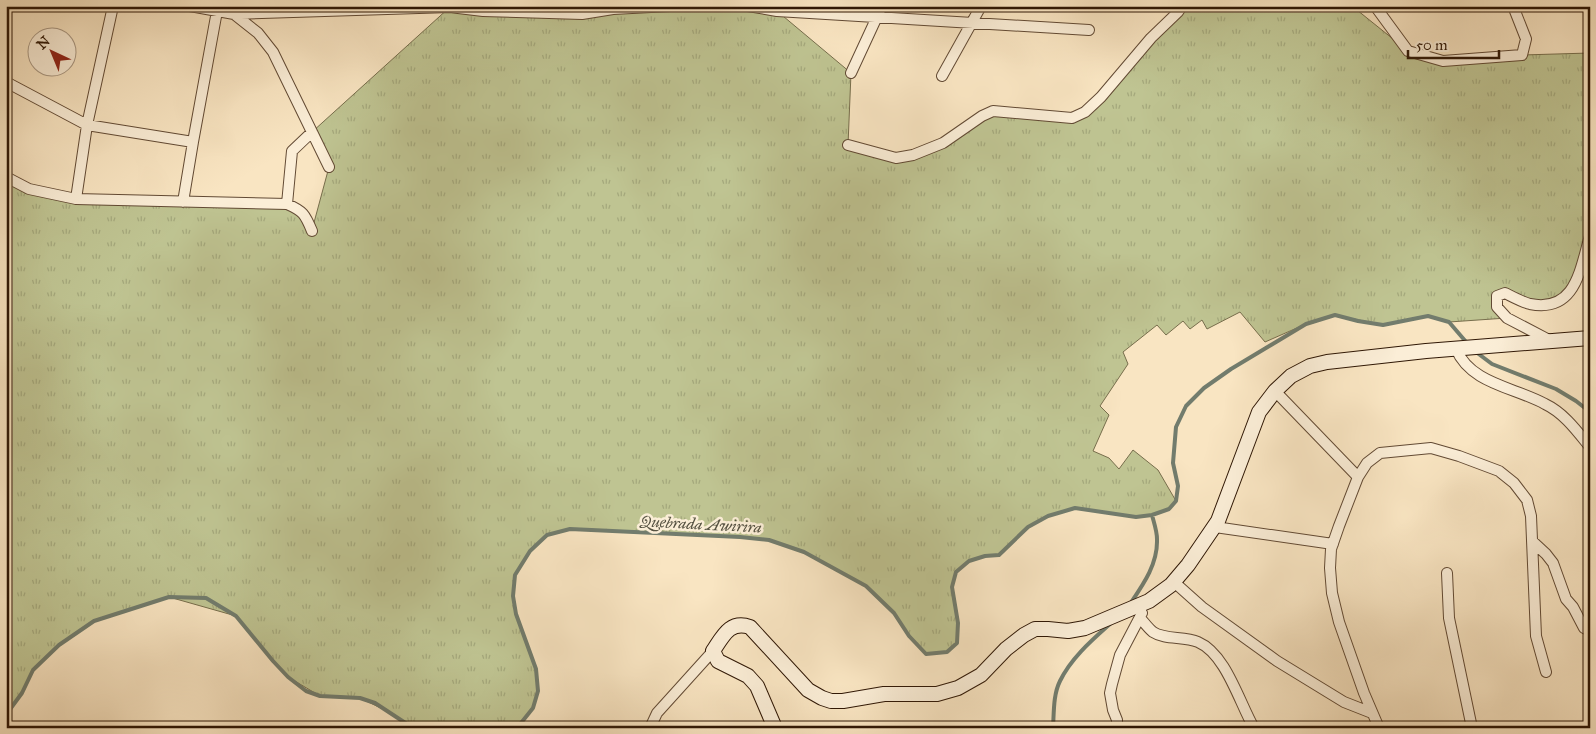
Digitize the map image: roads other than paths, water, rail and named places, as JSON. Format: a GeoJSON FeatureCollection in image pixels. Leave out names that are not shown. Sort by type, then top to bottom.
{"type":"FeatureCollection","features":[{"type":"Feature","properties":{"kind":"street"},"geometry":{"type":"LineString","coordinates":[[76,200],[87,125],[113,6]]}},
{"type":"Feature","properties":{"kind":"street"},"geometry":{"type":"LineString","coordinates":[[190,6],[217,9],[234,14],[450,7],[582,14],[670,6]]}},
{"type":"Feature","properties":{"kind":"street"},"geometry":{"type":"LineString","coordinates":[[748,6],[777,11],[1089,30]]}},
{"type":"Feature","properties":{"kind":"street"},"geometry":{"type":"LineString","coordinates":[[851,73],[882,6]]}},
{"type":"Feature","properties":{"kind":"street"},"geometry":{"type":"LineString","coordinates":[[942,76],[981,6]]}},
{"type":"Feature","properties":{"kind":"street"},"geometry":{"type":"LineString","coordinates":[[848,145],[896,158],[913,155],[943,143],[982,116],[993,111],[1072,118],[1085,112],[1102,97],[1151,38],[1182,6]]}},
{"type":"Feature","properties":{"kind":"street"},"geometry":{"type":"LineString","coordinates":[[1360,6],[1365,6]]}},
{"type":"Feature","properties":{"kind":"street"},"geometry":{"type":"LineString","coordinates":[[1375,6],[1408,51],[1443,62],[1522,55],[1526,39],[1512,6]]}},
{"type":"Feature","properties":{"kind":"street"},"geometry":{"type":"LineString","coordinates":[[183,202],[192,142],[217,9]]}},
{"type":"Feature","properties":{"kind":"street"},"geometry":{"type":"LineString","coordinates":[[234,14],[258,33],[273,52],[329,167]]}},
{"type":"Feature","properties":{"kind":"street"},"geometry":{"type":"LineString","coordinates":[[6,82],[87,125],[192,142]]}},
{"type":"Feature","properties":{"kind":"street"},"geometry":{"type":"LineString","coordinates":[[287,204],[292,151],[312,132]]}},
{"type":"Feature","properties":{"kind":"street"},"geometry":{"type":"LineString","coordinates":[[6,177],[29,189],[76,200],[287,204],[301,210],[306,216],[312,231]]}},
{"type":"Feature","properties":{"kind":"street"},"geometry":{"type":"LineString","coordinates":[[1552,341],[1507,318],[1497,307],[1497,296],[1505,294],[1530,304],[1548,305],[1564,299],[1575,286],[1590,236]]}},
{"type":"Feature","properties":{"kind":"street"},"geometry":{"type":"LineString","coordinates":[[650,728],[657,713],[733,626],[745,625],[756,632],[808,690],[831,701],[842,701],[884,694],[937,694],[958,688],[981,675],[1015,641],[1035,630],[1068,631],[1084,628],[1149,601],[1174,582],[1188,566],[1215,527],[1259,412],[1275,391],[1291,376],[1310,366],[1327,362],[1456,348],[1590,338]]}},
{"type":"Feature","properties":{"kind":"street"},"geometry":{"type":"LineString","coordinates":[[1456,348],[1460,358],[1472,371],[1490,382],[1523,393],[1548,405],[1572,425],[1590,447]]}},
{"type":"Feature","properties":{"kind":"street"},"geometry":{"type":"LineString","coordinates":[[1275,391],[1358,477]]}},
{"type":"Feature","properties":{"kind":"street"},"geometry":{"type":"LineString","coordinates":[[1378,728],[1340,622],[1334,600],[1330,568],[1333,544],[1358,477],[1367,462],[1380,453],[1430,448],[1499,471],[1514,483],[1527,500],[1531,516],[1536,636],[1546,672]]}},
{"type":"Feature","properties":{"kind":"street"},"geometry":{"type":"LineString","coordinates":[[1215,527],[1333,544]]}},
{"type":"Feature","properties":{"kind":"street"},"geometry":{"type":"LineString","coordinates":[[1532,541],[1553,563],[1566,599],[1573,607],[1584,628],[1590,631]]}},
{"type":"Feature","properties":{"kind":"street"},"geometry":{"type":"LineString","coordinates":[[1447,572],[1449,618],[1472,728]]}},
{"type":"Feature","properties":{"kind":"street"},"geometry":{"type":"LineString","coordinates":[[1174,582],[1202,607],[1277,661],[1344,702],[1372,713]]}},
{"type":"Feature","properties":{"kind":"street"},"geometry":{"type":"LineString","coordinates":[[1117,728],[1117,720],[1110,693],[1112,684],[1120,655],[1149,601]]}},
{"type":"Feature","properties":{"kind":"street"},"geometry":{"type":"LineString","coordinates":[[1140,618],[1154,632],[1167,637],[1199,642],[1212,653],[1224,668],[1254,728]]}},
{"type":"Feature","properties":{"kind":"street"},"geometry":{"type":"LineString","coordinates":[[713,651],[718,661],[748,676],[757,686],[775,728]]}},
{"type":"Feature","properties":{"kind":"waterway","name":"Quebrada Awirira"},"geometry":{"type":"LineString","coordinates":[[517,728],[533,708],[538,691],[536,669],[516,614],[513,596],[515,575],[530,551],[547,535],[570,529],[769,540],[804,552],[866,586],[894,613],[909,636],[926,654],[947,652],[957,643],[958,623],[952,587],[956,572],[969,561],[985,556],[999,555],[1028,527],[1048,516],[1075,508],[1136,517],[1152,515],[1169,509],[1176,501],[1178,486],[1173,463],[1176,427],[1186,406],[1204,388],[1231,369],[1306,324],[1335,315],[1383,325],[1428,316],[1449,322],[1467,343]]}},
{"type":"Feature","properties":{"kind":"waterway","name":"Quebrada Awirira"},"geometry":{"type":"LineString","coordinates":[[1476,352],[1492,364],[1556,389],[1590,412]]}},
{"type":"Feature","properties":{"kind":"waterway"},"geometry":{"type":"LineString","coordinates":[[1130,604],[1149,574],[1155,557],[1157,536],[1152,515]]}},
{"type":"Feature","properties":{"kind":"waterway","name":"Quebrada Awirira"},"geometry":{"type":"LineString","coordinates":[[6,712],[8,712],[22,693],[33,670],[59,645],[94,621],[169,597],[206,598],[236,616],[273,661],[288,677],[306,691],[320,696],[360,698],[375,703],[413,728]]}},
{"type":"Feature","properties":{"kind":"waterway"},"geometry":{"type":"LineString","coordinates":[[1053,728],[1054,704],[1060,681],[1082,650],[1111,623]]}}]}
